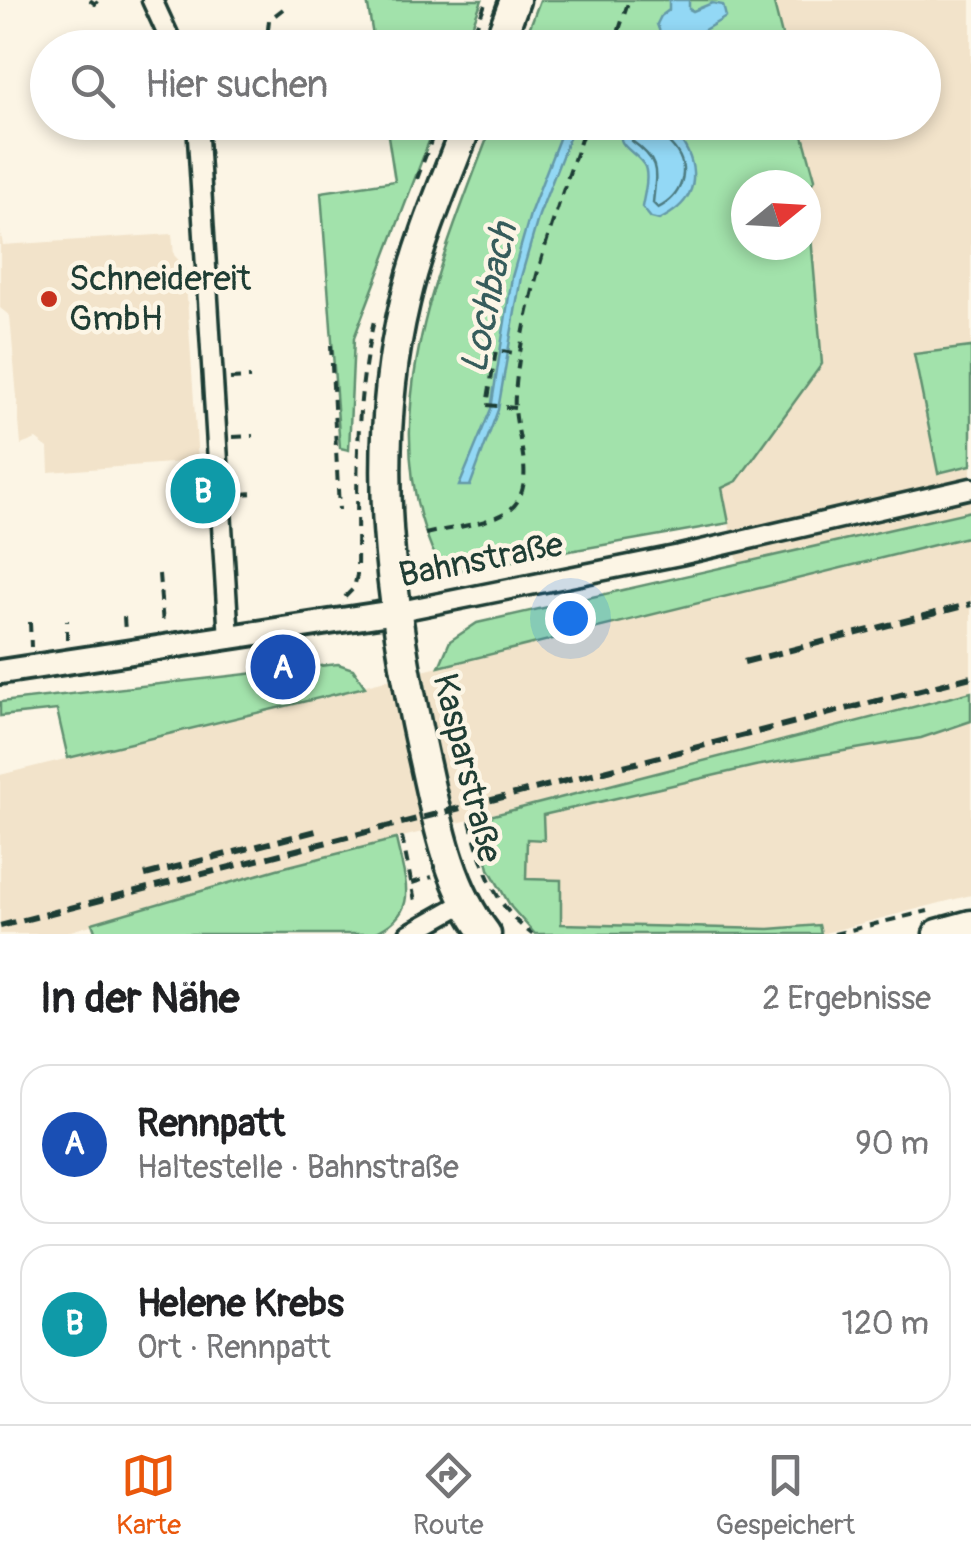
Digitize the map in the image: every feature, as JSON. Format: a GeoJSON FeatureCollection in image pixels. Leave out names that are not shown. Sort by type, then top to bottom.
{"type":"FeatureCollection","features":[{"type":"Feature","properties":{"kind":"main road"},"geometry":{"type":"LineString","coordinates":[[503,30],[515,0]]}},
{"type":"Feature","properties":{"kind":"main road","name":"Kasparstraße"},"geometry":{"type":"LineString","coordinates":[[461,140],[426,230],[394,354],[386,442],[386,506],[405,675],[440,829],[464,903],[483,933]]}},
{"type":"Feature","properties":{"kind":"main road"},"geometry":{"type":"LineString","coordinates":[[940,921],[971,925]]}},
{"type":"Feature","properties":{"kind":"street"},"geometry":{"type":"LineString","coordinates":[[152,0],[166,30]]}},
{"type":"Feature","properties":{"kind":"street"},"geometry":{"type":"LineString","coordinates":[[198,140],[229,639]]}},
{"type":"Feature","properties":{"kind":"street","name":"Bahnstraße"},"geometry":{"type":"LineString","coordinates":[[0,672],[395,612],[680,555],[971,488]]}},
{"type":"Feature","properties":{"kind":"street"},"geometry":{"type":"LineString","coordinates":[[409,934],[464,903]]}},
{"type":"Feature","properties":{"kind":"path"},"geometry":{"type":"LineString","coordinates":[[90,0],[95,4],[98,0]]}},
{"type":"Feature","properties":{"kind":"path"},"geometry":{"type":"LineString","coordinates":[[475,30],[487,0]]}},
{"type":"Feature","properties":{"kind":"path"},"geometry":{"type":"LineString","coordinates":[[619,30],[629,0]]}},
{"type":"Feature","properties":{"kind":"path"},"geometry":{"type":"LineString","coordinates":[[268,30],[269,20],[288,5]]}},
{"type":"Feature","properties":{"kind":"path"},"geometry":{"type":"LineString","coordinates":[[425,534],[490,519],[512,508],[520,498],[524,467],[515,408],[520,354],[532,284],[581,140]]}},
{"type":"Feature","properties":{"kind":"path"},"geometry":{"type":"LineString","coordinates":[[331,345],[338,510]]}},
{"type":"Feature","properties":{"kind":"path"},"geometry":{"type":"LineString","coordinates":[[515,408],[487,405],[496,350],[520,354]]}},
{"type":"Feature","properties":{"kind":"path"},"geometry":{"type":"LineString","coordinates":[[357,575],[358,420]]}},
{"type":"Feature","properties":{"kind":"path"},"geometry":{"type":"LineString","coordinates":[[160,574],[163,630]]}},
{"type":"Feature","properties":{"kind":"path"},"geometry":{"type":"LineString","coordinates":[[124,618],[125,636]]}},
{"type":"Feature","properties":{"kind":"path"},"geometry":{"type":"LineString","coordinates":[[67,620],[67,644]]}},
{"type":"Feature","properties":{"kind":"path"},"geometry":{"type":"LineString","coordinates":[[30,622],[32,647]]}},
{"type":"Feature","properties":{"kind":"path"},"geometry":{"type":"LineString","coordinates":[[470,821],[485,872],[498,896],[532,934]]}},
{"type":"Feature","properties":{"kind":"path"},"geometry":{"type":"LineString","coordinates":[[402,838],[416,907]]}},
{"type":"Feature","properties":{"kind":"path"},"geometry":{"type":"LineString","coordinates":[[834,934],[940,921]]}},
{"type":"Feature","properties":{"kind":"path"},"geometry":{"type":"LineString","coordinates":[[518,934],[523,928]]}},
{"type":"Feature","properties":{"kind":"shaded area"},"geometry":{"type":"Polygon","coordinates":[[[773,0],[971,0],[971,511],[738,563],[721,488],[737,481],[822,364],[813,260],[821,260],[821,170],[813,170],[804,140],[941,140],[941,30],[781,30],[773,0]]]}},
{"type":"Feature","properties":{"kind":"shaded area"},"geometry":{"type":"Polygon","coordinates":[[[0,230],[3,245],[172,234],[174,255],[185,267],[198,461],[49,472],[48,448],[36,439],[21,445],[10,316],[0,308],[0,230]]]}},
{"type":"Feature","properties":{"kind":"shaded area"},"geometry":{"type":"Polygon","coordinates":[[[971,536],[971,692],[277,869],[61,934],[0,934],[0,775],[971,536]]]}},
{"type":"Feature","properties":{"kind":"shaded area"},"geometry":{"type":"Polygon","coordinates":[[[971,721],[971,895],[821,934],[819,925],[769,929],[528,923],[516,886],[515,822],[755,766],[921,738],[971,721]]]}},
{"type":"Feature","properties":{"kind":"green space"},"geometry":{"type":"Polygon","coordinates":[[[367,0],[482,0],[471,30],[372,30],[367,0]]]}},
{"type":"Feature","properties":{"kind":"green space"},"geometry":{"type":"Polygon","coordinates":[[[540,0],[773,0],[781,30],[529,30],[540,0]]]}},
{"type":"Feature","properties":{"kind":"green space"},"geometry":{"type":"Polygon","coordinates":[[[389,140],[430,140],[354,338],[349,450],[340,448],[321,192],[395,181],[389,140]]]}},
{"type":"Feature","properties":{"kind":"green space"},"geometry":{"type":"Polygon","coordinates":[[[487,140],[804,140],[813,170],[731,170],[731,260],[813,260],[822,364],[737,481],[722,488],[729,523],[456,571],[439,564],[419,510],[410,455],[411,399],[435,285],[487,140]]]}},
{"type":"Feature","properties":{"kind":"green space"},"geometry":{"type":"Polygon","coordinates":[[[971,347],[971,465],[938,473],[914,354],[971,347]]]}},
{"type":"Feature","properties":{"kind":"green space"},"geometry":{"type":"Polygon","coordinates":[[[971,511],[971,536],[439,667],[450,641],[477,623],[971,511]]]}},
{"type":"Feature","properties":{"kind":"green space"},"geometry":{"type":"Polygon","coordinates":[[[338,664],[353,669],[365,687],[68,758],[57,710],[0,716],[0,702],[273,671],[275,680],[302,675],[301,668],[338,664]]]}},
{"type":"Feature","properties":{"kind":"green space"},"geometry":{"type":"Polygon","coordinates":[[[971,692],[971,721],[921,738],[755,766],[543,815],[544,840],[527,839],[526,879],[561,880],[561,924],[769,929],[819,925],[821,934],[535,934],[511,907],[489,869],[478,819],[971,692]]]}},
{"type":"Feature","properties":{"kind":"green space"},"geometry":{"type":"Polygon","coordinates":[[[396,839],[406,882],[404,906],[388,926],[372,934],[96,934],[92,923],[277,869],[396,839]]]}},
{"type":"Feature","properties":{"kind":"water"},"geometry":{"type":"Polygon","coordinates":[[[669,0],[689,0],[689,9],[693,11],[712,3],[723,5],[726,17],[704,30],[659,30],[657,24],[669,10],[669,0]]]}},
{"type":"Feature","properties":{"kind":"water"},"geometry":{"type":"Polygon","coordinates":[[[558,140],[568,140],[539,215],[521,277],[498,410],[470,486],[459,486],[491,409],[512,277],[531,211],[558,140]]]}},
{"type":"Feature","properties":{"kind":"water"},"geometry":{"type":"Polygon","coordinates":[[[680,140],[688,152],[692,184],[676,209],[659,220],[651,218],[642,207],[645,167],[622,142],[680,140]]]}},
{"type":"Feature","properties":{"kind":"railway"},"geometry":{"type":"LineString","coordinates":[[744,662],[971,604]]}},
{"type":"Feature","properties":{"kind":"railway"},"geometry":{"type":"LineString","coordinates":[[0,926],[971,677]]}},
{"type":"Feature","properties":{"kind":"railway"},"geometry":{"type":"LineString","coordinates":[[145,875],[320,830]]}},
{"type":"Feature","properties":{"kind":"place","name":"Schneidereit GmbH"},"geometry":{"type":"Point","coordinates":[49,299]}},
{"type":"Feature","properties":{"kind":"place","name":"Helene Krebs"},"geometry":{"type":"Point","coordinates":[203,491]}},
{"type":"Feature","properties":{"kind":"place","name":"Rennpatt"},"geometry":{"type":"Point","coordinates":[283,667]}},
{"type":"Feature","properties":{"kind":"water label","name":"Lochbach"},"geometry":{"type":"Point","coordinates":[489,298]}}]}
